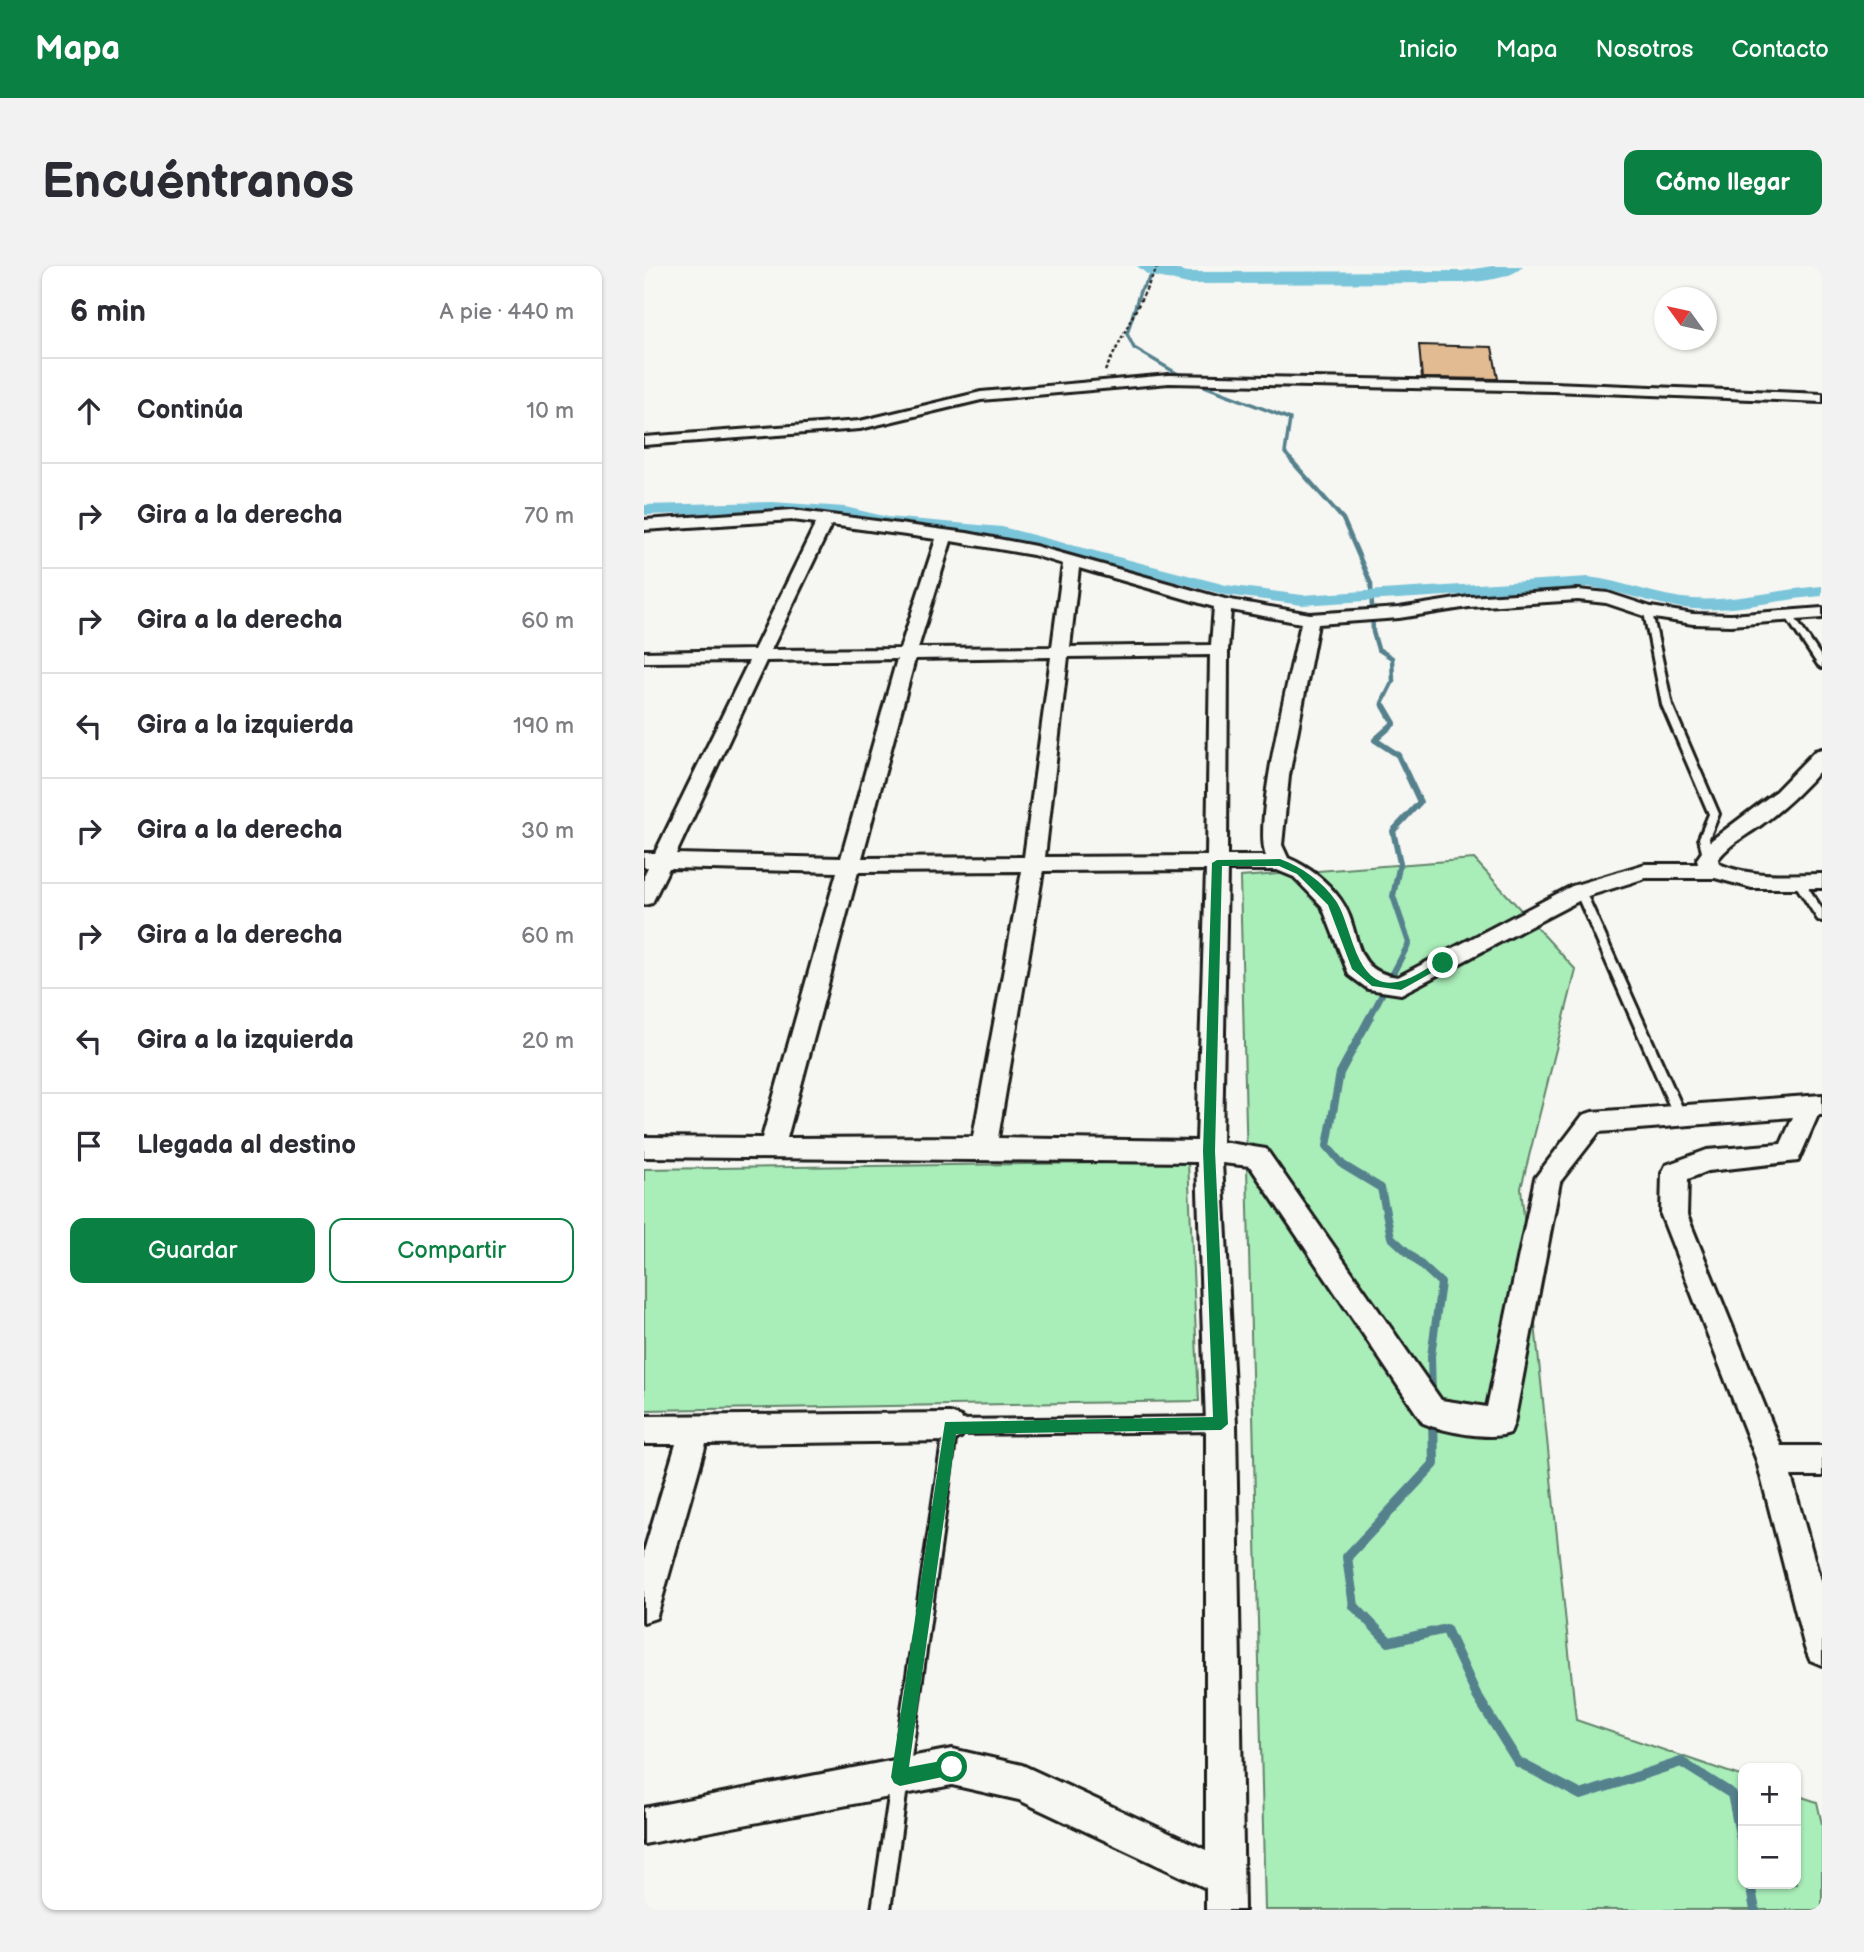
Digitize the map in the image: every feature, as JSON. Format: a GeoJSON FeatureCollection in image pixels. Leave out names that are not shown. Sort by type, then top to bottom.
{"type":"FeatureCollection","features":[{"type":"Feature","properties":{"kind":"street"},"geometry":{"type":"LineString","coordinates":[[644,441],[860,425],[981,396],[1102,378],[1346,382],[1822,398]]}},
{"type":"Feature","properties":{"kind":"street"},"geometry":{"type":"LineString","coordinates":[[651,528],[793,515],[945,535],[1035,551],[1223,604],[1310,619],[1399,613],[1469,602],[1578,595],[1608,598],[1647,612],[1693,619],[1731,620],[1822,613]]}},
{"type":"Feature","properties":{"kind":"street"},"geometry":{"type":"LineString","coordinates":[[644,898],[652,860],[758,657],[825,520]]}},
{"type":"Feature","properties":{"kind":"street"},"geometry":{"type":"LineString","coordinates":[[771,1150],[907,655],[945,535]]}},
{"type":"Feature","properties":{"kind":"street"},"geometry":{"type":"LineString","coordinates":[[984,1147],[1034,864],[1072,563]]}},
{"type":"Feature","properties":{"kind":"street"},"geometry":{"type":"LineString","coordinates":[[644,1826],[952,1767],[1022,1783],[1224,1894],[1221,1424],[1209,1151],[1217,863],[1219,650],[1223,604]]}},
{"type":"Feature","properties":{"kind":"street"},"geometry":{"type":"LineString","coordinates":[[1280,863],[1272,845],[1279,776],[1310,619]]}},
{"type":"Feature","properties":{"kind":"street"},"geometry":{"type":"LineString","coordinates":[[644,657],[1219,650]]}},
{"type":"Feature","properties":{"kind":"street"},"geometry":{"type":"LineString","coordinates":[[1713,864],[1712,849],[1755,819],[1803,779],[1822,755]]}},
{"type":"Feature","properties":{"kind":"street"},"geometry":{"type":"LineString","coordinates":[[652,860],[849,865],[1280,863],[1301,872],[1332,903],[1357,969],[1376,983],[1401,986],[1580,891],[1645,871],[1713,864],[1732,879],[1754,882],[1822,881]]}},
{"type":"Feature","properties":{"kind":"street"},"geometry":{"type":"LineString","coordinates":[[644,1147],[771,1150],[984,1147],[1209,1151],[1257,1156],[1433,1413],[1499,1423],[1548,1178],[1592,1122],[1816,1106]]}},
{"type":"Feature","properties":{"kind":"street"},"geometry":{"type":"LineString","coordinates":[[1816,1106],[1789,1154],[1707,1161],[1675,1173],[1674,1215],[1772,1461],[1822,1648]]}},
{"type":"Feature","properties":{"kind":"street"},"geometry":{"type":"LineString","coordinates":[[644,1430],[950,1427]]}},
{"type":"Feature","properties":{"kind":"street"},"geometry":{"type":"LineString","coordinates":[[644,1606],[695,1429]]}},
{"type":"Feature","properties":{"kind":"street"},"geometry":{"type":"LineString","coordinates":[[1772,1461],[1822,1461]]}},
{"type":"Feature","properties":{"kind":"lane"},"geometry":{"type":"LineString","coordinates":[[1647,612],[1667,705],[1714,814],[1704,838],[1713,864]]}},
{"type":"Feature","properties":{"kind":"lane"},"geometry":{"type":"LineString","coordinates":[[1788,614],[1822,665]]}},
{"type":"Feature","properties":{"kind":"lane"},"geometry":{"type":"LineString","coordinates":[[1798,881],[1822,917]]}},
{"type":"Feature","properties":{"kind":"lane"},"geometry":{"type":"LineString","coordinates":[[1580,891],[1680,1116]]}},
{"type":"Feature","properties":{"kind":"lane"},"geometry":{"type":"LineString","coordinates":[[881,1910],[950,1427],[1221,1424]]}},
{"type":"Feature","properties":{"kind":"path"},"geometry":{"type":"LineString","coordinates":[[1102,378],[1135,307],[1154,278],[1158,266]]}},
{"type":"Feature","properties":{"kind":"green space"},"geometry":{"type":"Polygon","coordinates":[[[1474,859],[1576,970],[1521,1188],[1576,1720],[1738,1775],[1738,1889],[1801,1889],[1801,1797],[1817,1802],[1822,1824],[1822,1910],[1265,1910],[1240,877],[1474,859]]]}},
{"type":"Feature","properties":{"kind":"green space"},"geometry":{"type":"Polygon","coordinates":[[[1188,1162],[1199,1401],[644,1410],[644,1169],[1188,1162]]]}},
{"type":"Feature","properties":{"kind":"building"},"geometry":{"type":"Polygon","coordinates":[[[1419,345],[1492,347],[1498,379],[1422,378],[1419,345]]]}},
{"type":"Feature","properties":{"kind":"waterway"},"geometry":{"type":"LineString","coordinates":[[1147,266],[1155,271],[1188,278],[1462,277],[1486,274],[1513,266]]}},
{"type":"Feature","properties":{"kind":"waterway"},"geometry":{"type":"LineString","coordinates":[[1155,271],[1140,291],[1127,334],[1134,348],[1178,374]]}},
{"type":"Feature","properties":{"kind":"waterway"},"geometry":{"type":"LineString","coordinates":[[1189,380],[1290,419],[1285,453],[1292,461]]}},
{"type":"Feature","properties":{"kind":"waterway"},"geometry":{"type":"LineString","coordinates":[[1291,460],[1343,519],[1371,584],[1373,632],[1378,649],[1392,658],[1393,681],[1382,703],[1385,707]]}},
{"type":"Feature","properties":{"kind":"waterway"},"geometry":{"type":"LineString","coordinates":[[644,510],[772,507],[845,512],[888,522],[1002,532],[1226,590],[1302,600],[1588,582],[1614,585],[1689,604],[1709,605],[1822,591]]}},
{"type":"Feature","properties":{"kind":"waterway"},"geometry":{"type":"LineString","coordinates":[[1369,1019],[1409,943],[1393,896],[1400,863],[1393,831],[1420,802],[1398,755],[1375,740],[1394,723],[1384,706]]}},
{"type":"Feature","properties":{"kind":"waterway"},"geometry":{"type":"LineString","coordinates":[[1370,1017],[1340,1073],[1327,1146],[1343,1165],[1381,1188],[1391,1237],[1441,1283],[1431,1356],[1432,1396]]}},
{"type":"Feature","properties":{"kind":"waterway"},"geometry":{"type":"LineString","coordinates":[[1433,1418],[1434,1464],[1347,1557],[1354,1606],[1389,1642],[1446,1629],[1477,1696],[1518,1762],[1581,1795],[1681,1762],[1732,1794],[1738,1826]]}},
{"type":"Feature","properties":{"kind":"waterway"},"geometry":{"type":"LineString","coordinates":[[1751,1889],[1755,1910]]}},
{"type":"Feature","properties":{"kind":"route"},"geometry":{"type":"LineString","coordinates":[[952,1767],[900,1777],[950,1427],[1221,1424],[1209,1151],[1217,863],[1280,863],[1301,872],[1332,903],[1357,969],[1376,983],[1401,986],[1443,963]]}}]}
